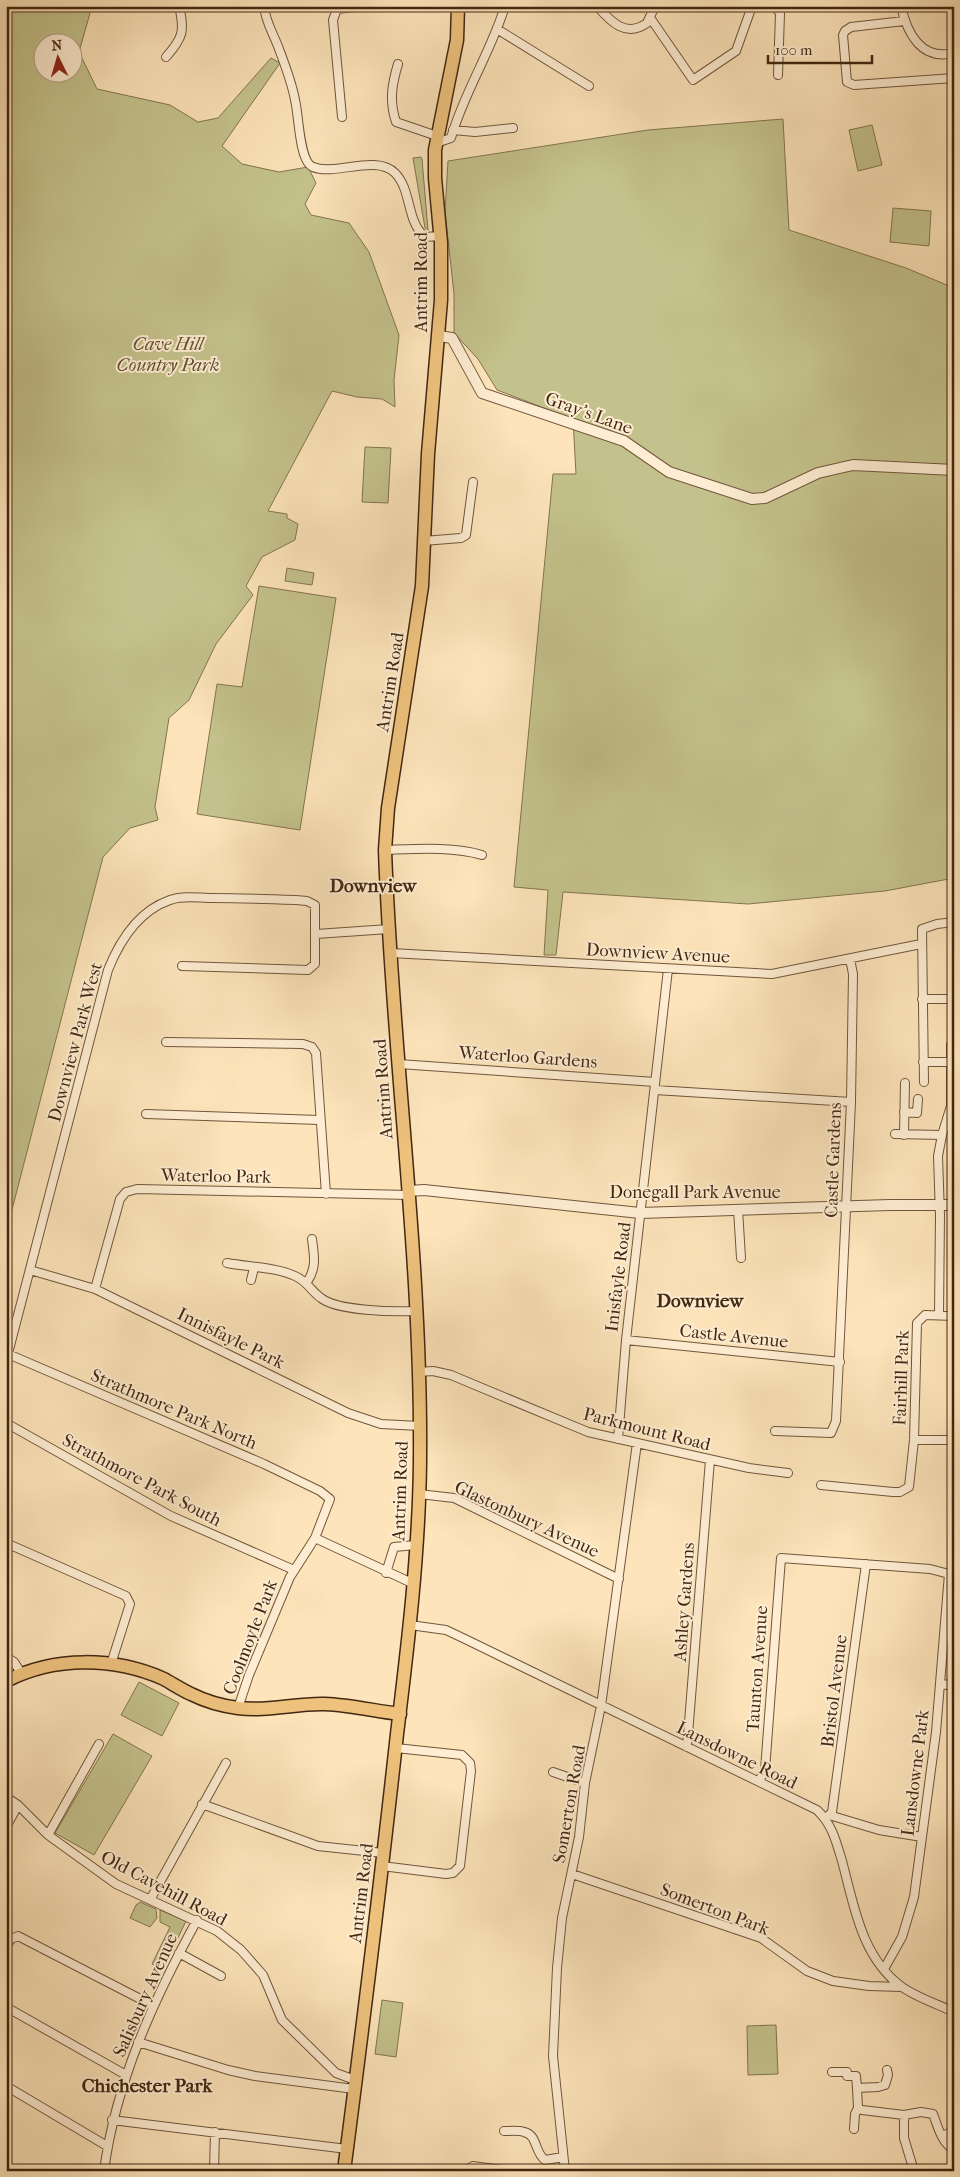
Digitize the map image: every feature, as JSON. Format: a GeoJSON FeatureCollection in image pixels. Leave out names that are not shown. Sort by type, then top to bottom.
{"type":"FeatureCollection","features":[{"type":"Feature","properties":{"kind":"main road","name":"Antrim Road"},"geometry":{"type":"LineString","coordinates":[[344,2171],[410,1625],[419,1494],[420,1426],[416,1311],[385,850],[389,799],[418,617],[428,454],[439,336],[442,279],[435,178],[436,140],[458,40],[458,6]]}},
{"type":"Feature","properties":{"kind":"main road"},"geometry":{"type":"LineString","coordinates":[[6,1681],[21,1673],[63,1663],[111,1664],[139,1670],[165,1680],[190,1694],[238,1708],[260,1709],[324,1704],[400,1714]]}},
{"type":"Feature","properties":{"kind":"street"},"geometry":{"type":"LineString","coordinates":[[166,57],[180,42],[183,27],[179,6]]}},
{"type":"Feature","properties":{"kind":"street"},"geometry":{"type":"LineString","coordinates":[[264,6],[295,99],[304,160],[312,167],[322,169],[377,165],[386,167],[395,173],[402,185],[416,230],[425,237],[440,236]]}},
{"type":"Feature","properties":{"kind":"street"},"geometry":{"type":"LineString","coordinates":[[342,117],[333,20],[338,8],[366,6]]}},
{"type":"Feature","properties":{"kind":"street"},"geometry":{"type":"LineString","coordinates":[[398,64],[393,81],[391,100],[396,122],[436,140],[450,138],[462,104],[497,29],[505,6]]}},
{"type":"Feature","properties":{"kind":"street"},"geometry":{"type":"LineString","coordinates":[[597,6],[610,21],[624,29],[639,29],[647,24],[651,19],[655,6]]}},
{"type":"Feature","properties":{"kind":"street"},"geometry":{"type":"LineString","coordinates":[[651,19],[693,80],[736,52],[752,6]]}},
{"type":"Feature","properties":{"kind":"street"},"geometry":{"type":"LineString","coordinates":[[774,6],[780,13],[778,75]]}},
{"type":"Feature","properties":{"kind":"street"},"geometry":{"type":"LineString","coordinates":[[901,6],[904,21],[915,42],[924,49],[936,54],[954,53]]}},
{"type":"Feature","properties":{"kind":"street"},"geometry":{"type":"LineString","coordinates":[[904,21],[845,30],[847,82],[854,85],[954,78]]}},
{"type":"Feature","properties":{"kind":"street"},"geometry":{"type":"LineString","coordinates":[[497,29],[589,86]]}},
{"type":"Feature","properties":{"kind":"street"},"geometry":{"type":"LineString","coordinates":[[453,130],[474,132],[513,128]]}},
{"type":"Feature","properties":{"kind":"street","name":"Gray's Lane"},"geometry":{"type":"LineString","coordinates":[[439,336],[452,338],[482,393],[624,441],[664,470],[752,499],[765,498],[818,473],[852,465],[954,470]]}},
{"type":"Feature","properties":{"kind":"street"},"geometry":{"type":"LineString","coordinates":[[423,541],[462,538],[466,535],[473,482]]}},
{"type":"Feature","properties":{"kind":"street"},"geometry":{"type":"LineString","coordinates":[[385,850],[457,851],[482,855]]}},
{"type":"Feature","properties":{"kind":"street","name":"Downview Park West"},"geometry":{"type":"LineString","coordinates":[[7,1358],[108,970],[117,948],[128,930],[141,918],[162,904],[182,898],[307,901],[315,905],[317,910],[316,934]]}},
{"type":"Feature","properties":{"kind":"street"},"geometry":{"type":"LineString","coordinates":[[924,1082],[922,929],[937,924],[954,922]]}},
{"type":"Feature","properties":{"kind":"street"},"geometry":{"type":"LineString","coordinates":[[182,966],[308,970],[315,964],[316,934],[389,929]]}},
{"type":"Feature","properties":{"kind":"street","name":"Downview Avenue"},"geometry":{"type":"LineString","coordinates":[[391,953],[772,974],[850,960],[890,949],[921,944]]}},
{"type":"Feature","properties":{"kind":"street","name":"Castle Gardens"},"geometry":{"type":"LineString","coordinates":[[775,1431],[831,1434],[836,1421],[851,1102],[853,974],[850,960]]}},
{"type":"Feature","properties":{"kind":"street","name":"Inisfayle Road"},"geometry":{"type":"LineString","coordinates":[[618,1439],[626,1340],[668,969]]}},
{"type":"Feature","properties":{"kind":"street"},"geometry":{"type":"LineString","coordinates":[[922,999],[954,999]]}},
{"type":"Feature","properties":{"kind":"street"},"geometry":{"type":"LineString","coordinates":[[166,1042],[303,1044],[312,1047],[316,1053],[319,1120],[326,1194]]}},
{"type":"Feature","properties":{"kind":"street"},"geometry":{"type":"LineString","coordinates":[[951,1045],[951,1106],[938,1156],[940,1205],[939,1314],[954,1316]]}},
{"type":"Feature","properties":{"kind":"street"},"geometry":{"type":"LineString","coordinates":[[923,1062],[952,1062]]}},
{"type":"Feature","properties":{"kind":"street","name":"Waterloo Gardens"},"geometry":{"type":"LineString","coordinates":[[398,1064],[851,1102]]}},
{"type":"Feature","properties":{"kind":"street"},"geometry":{"type":"LineString","coordinates":[[904,1134],[905,1083]]}},
{"type":"Feature","properties":{"kind":"street"},"geometry":{"type":"LineString","coordinates":[[904,1112],[917,1113],[918,1099]]}},
{"type":"Feature","properties":{"kind":"street"},"geometry":{"type":"LineString","coordinates":[[146,1114],[319,1120]]}},
{"type":"Feature","properties":{"kind":"street"},"geometry":{"type":"LineString","coordinates":[[895,1134],[942,1135]]}},
{"type":"Feature","properties":{"kind":"street","name":"Waterloo Park"},"geometry":{"type":"LineString","coordinates":[[95,1290],[120,1199],[126,1192],[137,1189],[326,1194],[408,1193]]}},
{"type":"Feature","properties":{"kind":"street","name":"Donegall Park Avenue"},"geometry":{"type":"LineString","coordinates":[[408,1193],[424,1190],[640,1212],[846,1206],[954,1206]]}},
{"type":"Feature","properties":{"kind":"street"},"geometry":{"type":"LineString","coordinates":[[738,1209],[740,1258]]}},
{"type":"Feature","properties":{"kind":"street"},"geometry":{"type":"LineString","coordinates":[[307,1282],[313,1274],[314,1266],[309,1250],[312,1239]]}},
{"type":"Feature","properties":{"kind":"street"},"geometry":{"type":"LineString","coordinates":[[227,1263],[286,1272],[307,1282],[321,1299],[337,1305],[392,1312],[416,1311]]}},
{"type":"Feature","properties":{"kind":"street"},"geometry":{"type":"LineString","coordinates":[[251,1280],[254,1268]]}},
{"type":"Feature","properties":{"kind":"street","name":"Innisfayle Park"},"geometry":{"type":"LineString","coordinates":[[30,1270],[95,1290],[348,1413],[381,1424],[420,1426]]}},
{"type":"Feature","properties":{"kind":"street","name":"Fairhill Park"},"geometry":{"type":"LineString","coordinates":[[821,1485],[893,1492],[906,1490],[910,1487],[912,1482],[914,1440],[917,1323],[925,1315],[939,1314]]}},
{"type":"Feature","properties":{"kind":"street","name":"Castle Avenue"},"geometry":{"type":"LineString","coordinates":[[626,1340],[840,1362]]}},
{"type":"Feature","properties":{"kind":"street","name":"Strathmore Park North"},"geometry":{"type":"LineString","coordinates":[[7,1358],[264,1464],[327,1496]]}},
{"type":"Feature","properties":{"kind":"street","name":"Parkmount Road"},"geometry":{"type":"LineString","coordinates":[[418,1372],[443,1372],[568,1424],[618,1439],[749,1468],[788,1473]]}},
{"type":"Feature","properties":{"kind":"street","name":"Strathmore Park South"},"geometry":{"type":"LineString","coordinates":[[6,1423],[170,1516],[292,1574]]}},
{"type":"Feature","properties":{"kind":"street"},"geometry":{"type":"LineString","coordinates":[[914,1440],[954,1440]]}},
{"type":"Feature","properties":{"kind":"street","name":"Somerton Road"},"geometry":{"type":"LineString","coordinates":[[565,2171],[553,2056],[557,1968],[562,1918],[580,1837],[585,1783],[601,1706],[620,1579],[637,1443]]}},
{"type":"Feature","properties":{"kind":"street","name":"Ashley Gardens"},"geometry":{"type":"LineString","coordinates":[[687,1747],[710,1460]]}},
{"type":"Feature","properties":{"kind":"street","name":"Glastonbury Avenue"},"geometry":{"type":"LineString","coordinates":[[419,1494],[454,1498],[620,1579]]}},
{"type":"Feature","properties":{"kind":"street","name":"Coolmoyle Park"},"geometry":{"type":"LineString","coordinates":[[238,1708],[249,1675],[292,1574],[315,1538],[330,1503],[327,1496]]}},
{"type":"Feature","properties":{"kind":"street"},"geometry":{"type":"LineString","coordinates":[[315,1538],[386,1573],[414,1584]]}},
{"type":"Feature","properties":{"kind":"street"},"geometry":{"type":"LineString","coordinates":[[6,1543],[126,1596],[130,1604],[111,1664]]}},
{"type":"Feature","properties":{"kind":"street"},"geometry":{"type":"LineString","coordinates":[[386,1573],[394,1547],[416,1545]]}},
{"type":"Feature","properties":{"kind":"street","name":"Taunton Avenue"},"geometry":{"type":"LineString","coordinates":[[759,1782],[765,1770],[781,1558],[866,1564]]}},
{"type":"Feature","properties":{"kind":"street","name":"Lansdowne Park"},"geometry":{"type":"LineString","coordinates":[[866,1564],[930,1569],[949,1574],[950,1577],[940,1684],[922,1837],[910,1914],[902,1937],[884,1969]]}},
{"type":"Feature","properties":{"kind":"street","name":"Bristol Avenue"},"geometry":{"type":"LineString","coordinates":[[827,1817],[832,1812],[840,1765],[866,1564]]}},
{"type":"Feature","properties":{"kind":"street","name":"Lansdowne Road"},"geometry":{"type":"LineString","coordinates":[[410,1625],[446,1630],[817,1810],[827,1817],[879,1830],[922,1837]]}},
{"type":"Feature","properties":{"kind":"street"},"geometry":{"type":"LineString","coordinates":[[6,1657],[14,1662],[21,1673]]}},
{"type":"Feature","properties":{"kind":"street"},"geometry":{"type":"LineString","coordinates":[[940,1684],[954,1685]]}},
{"type":"Feature","properties":{"kind":"street"},"geometry":{"type":"LineString","coordinates":[[48,1835],[99,1744]]}},
{"type":"Feature","properties":{"kind":"street"},"geometry":{"type":"LineString","coordinates":[[382,1866],[446,1874],[453,1872],[460,1866],[472,1771],[470,1763],[462,1755],[396,1748]]}},
{"type":"Feature","properties":{"kind":"street"},"geometry":{"type":"LineString","coordinates":[[150,1900],[226,1763]]}},
{"type":"Feature","properties":{"kind":"street"},"geometry":{"type":"LineString","coordinates":[[553,1772],[585,1783]]}},
{"type":"Feature","properties":{"kind":"street","name":"Old Cavehill Road"},"geometry":{"type":"LineString","coordinates":[[6,1797],[18,1804],[36,1825],[48,1835],[116,1884],[197,1920],[217,1931],[252,1961],[262,1975],[282,2020],[336,2072],[355,2084]]}},
{"type":"Feature","properties":{"kind":"street"},"geometry":{"type":"LineString","coordinates":[[6,1827],[18,1804]]}},
{"type":"Feature","properties":{"kind":"street"},"geometry":{"type":"LineString","coordinates":[[202,1804],[318,1846],[384,1852]]}},
{"type":"Feature","properties":{"kind":"street"},"geometry":{"type":"LineString","coordinates":[[827,1817],[863,1937],[884,1969],[902,1987],[954,2012]]}},
{"type":"Feature","properties":{"kind":"street","name":"Somerton Park"},"geometry":{"type":"LineString","coordinates":[[572,1874],[761,1938],[807,1971],[833,1981],[869,1986],[902,1987]]}},
{"type":"Feature","properties":{"kind":"street","name":"Salisbury Avenue"},"geometry":{"type":"LineString","coordinates":[[104,2171],[112,2120],[138,2042],[179,1953],[197,1920]]}},
{"type":"Feature","properties":{"kind":"street"},"geometry":{"type":"LineString","coordinates":[[6,1947],[10,1939],[18,1936],[154,2006]]}},
{"type":"Feature","properties":{"kind":"street"},"geometry":{"type":"LineString","coordinates":[[179,1953],[221,1976]]}},
{"type":"Feature","properties":{"kind":"street"},"geometry":{"type":"LineString","coordinates":[[6,2008],[126,2075]]}},
{"type":"Feature","properties":{"kind":"street"},"geometry":{"type":"LineString","coordinates":[[138,2042],[236,2072],[355,2084]]}},
{"type":"Feature","properties":{"kind":"street"},"geometry":{"type":"LineString","coordinates":[[857,2088],[878,2088],[885,2085],[888,2075],[887,2070]]}},
{"type":"Feature","properties":{"kind":"street"},"geometry":{"type":"LineString","coordinates":[[832,2072],[847,2072],[847,2076],[856,2076],[858,2108],[855,2114],[854,2129]]}},
{"type":"Feature","properties":{"kind":"street"},"geometry":{"type":"LineString","coordinates":[[6,2086],[107,2146]]}},
{"type":"Feature","properties":{"kind":"street"},"geometry":{"type":"LineString","coordinates":[[858,2108],[904,2115],[920,2112],[933,2114],[942,2136],[949,2147],[954,2149]]}},
{"type":"Feature","properties":{"kind":"street"},"geometry":{"type":"LineString","coordinates":[[904,2115],[904,2138],[914,2171]]}},
{"type":"Feature","properties":{"kind":"street"},"geometry":{"type":"LineString","coordinates":[[112,2120],[347,2149]]}},
{"type":"Feature","properties":{"kind":"street"},"geometry":{"type":"LineString","coordinates":[[504,2131],[526,2132],[534,2138],[539,2155],[545,2160],[563,2157]]}},
{"type":"Feature","properties":{"kind":"street"},"geometry":{"type":"LineString","coordinates":[[942,2136],[954,2131]]}},
{"type":"Feature","properties":{"kind":"street"},"geometry":{"type":"LineString","coordinates":[[214,2171],[215,2132]]}},
{"type":"Feature","properties":{"kind":"street"},"geometry":{"type":"LineString","coordinates":[[465,2171],[473,2166],[509,2171]]}},
{"type":"Feature","properties":{"kind":"green space","name":"Cave Hill Country Park"},"geometry":{"type":"Polygon","coordinates":[[[6,6],[92,6],[82,41],[82,32],[32,32],[32,82],[82,82],[82,58],[97,89],[170,105],[198,122],[218,118],[271,58],[280,63],[222,146],[242,164],[279,172],[308,167],[316,183],[305,204],[311,215],[349,223],[369,252],[399,335],[394,380],[395,407],[382,399],[357,397],[332,391],[268,511],[287,514],[287,518],[298,524],[295,540],[262,557],[246,586],[253,595],[216,644],[189,700],[169,718],[155,807],[158,820],[130,828],[103,857],[6,1233],[6,6]]]}},
{"type":"Feature","properties":{"kind":"green space"},"geometry":{"type":"Polygon","coordinates":[[[783,119],[789,230],[906,268],[954,288],[954,878],[885,891],[748,904],[563,892],[556,955],[544,955],[548,890],[514,887],[553,474],[576,474],[573,419],[497,390],[478,359],[454,333],[454,294],[445,211],[448,161],[648,130],[783,119]]]}},
{"type":"Feature","properties":{"kind":"green space"},"geometry":{"type":"Polygon","coordinates":[[[872,125],[882,165],[858,171],[849,130],[872,125]]]}},
{"type":"Feature","properties":{"kind":"green space"},"geometry":{"type":"Polygon","coordinates":[[[421,157],[428,230],[425,228],[413,158],[421,157]]]}},
{"type":"Feature","properties":{"kind":"green space"},"geometry":{"type":"Polygon","coordinates":[[[893,208],[931,211],[929,246],[890,242],[893,208]]]}},
{"type":"Feature","properties":{"kind":"green space"},"geometry":{"type":"Polygon","coordinates":[[[365,447],[391,448],[388,503],[362,502],[365,447]]]}},
{"type":"Feature","properties":{"kind":"green space"},"geometry":{"type":"Polygon","coordinates":[[[287,568],[314,573],[312,585],[285,581],[287,568]]]}},
{"type":"Feature","properties":{"kind":"green space"},"geometry":{"type":"Polygon","coordinates":[[[259,586],[336,598],[300,830],[197,814],[217,684],[242,687],[259,586]]]}},
{"type":"Feature","properties":{"kind":"green space"},"geometry":{"type":"Polygon","coordinates":[[[139,1682],[179,1703],[162,1736],[121,1715],[139,1682]]]}},
{"type":"Feature","properties":{"kind":"green space"},"geometry":{"type":"Polygon","coordinates":[[[113,1734],[152,1756],[94,1855],[55,1833],[113,1734]]]}},
{"type":"Feature","properties":{"kind":"green space"},"geometry":{"type":"Polygon","coordinates":[[[140,1902],[156,1909],[157,1918],[150,1927],[130,1918],[136,1905],[140,1902]]]}},
{"type":"Feature","properties":{"kind":"green space"},"geometry":{"type":"Polygon","coordinates":[[[160,1910],[186,1921],[163,1969],[152,1964],[170,1927],[160,1922],[160,1910]]]}},
{"type":"Feature","properties":{"kind":"green space"},"geometry":{"type":"Polygon","coordinates":[[[382,2000],[403,2003],[396,2057],[375,2054],[382,2000]]]}},
{"type":"Feature","properties":{"kind":"green space"},"geometry":{"type":"Polygon","coordinates":[[[776,2025],[778,2074],[748,2075],[747,2026],[776,2025]]]}},
{"type":"Feature","properties":{"kind":"district","name":"Downview"},"geometry":{"type":"Point","coordinates":[373,885]}},
{"type":"Feature","properties":{"kind":"district","name":"Downview"},"geometry":{"type":"Point","coordinates":[700,1300]}},
{"type":"Feature","properties":{"kind":"district","name":"Chichester Park"},"geometry":{"type":"Point","coordinates":[147,2085]}}]}
